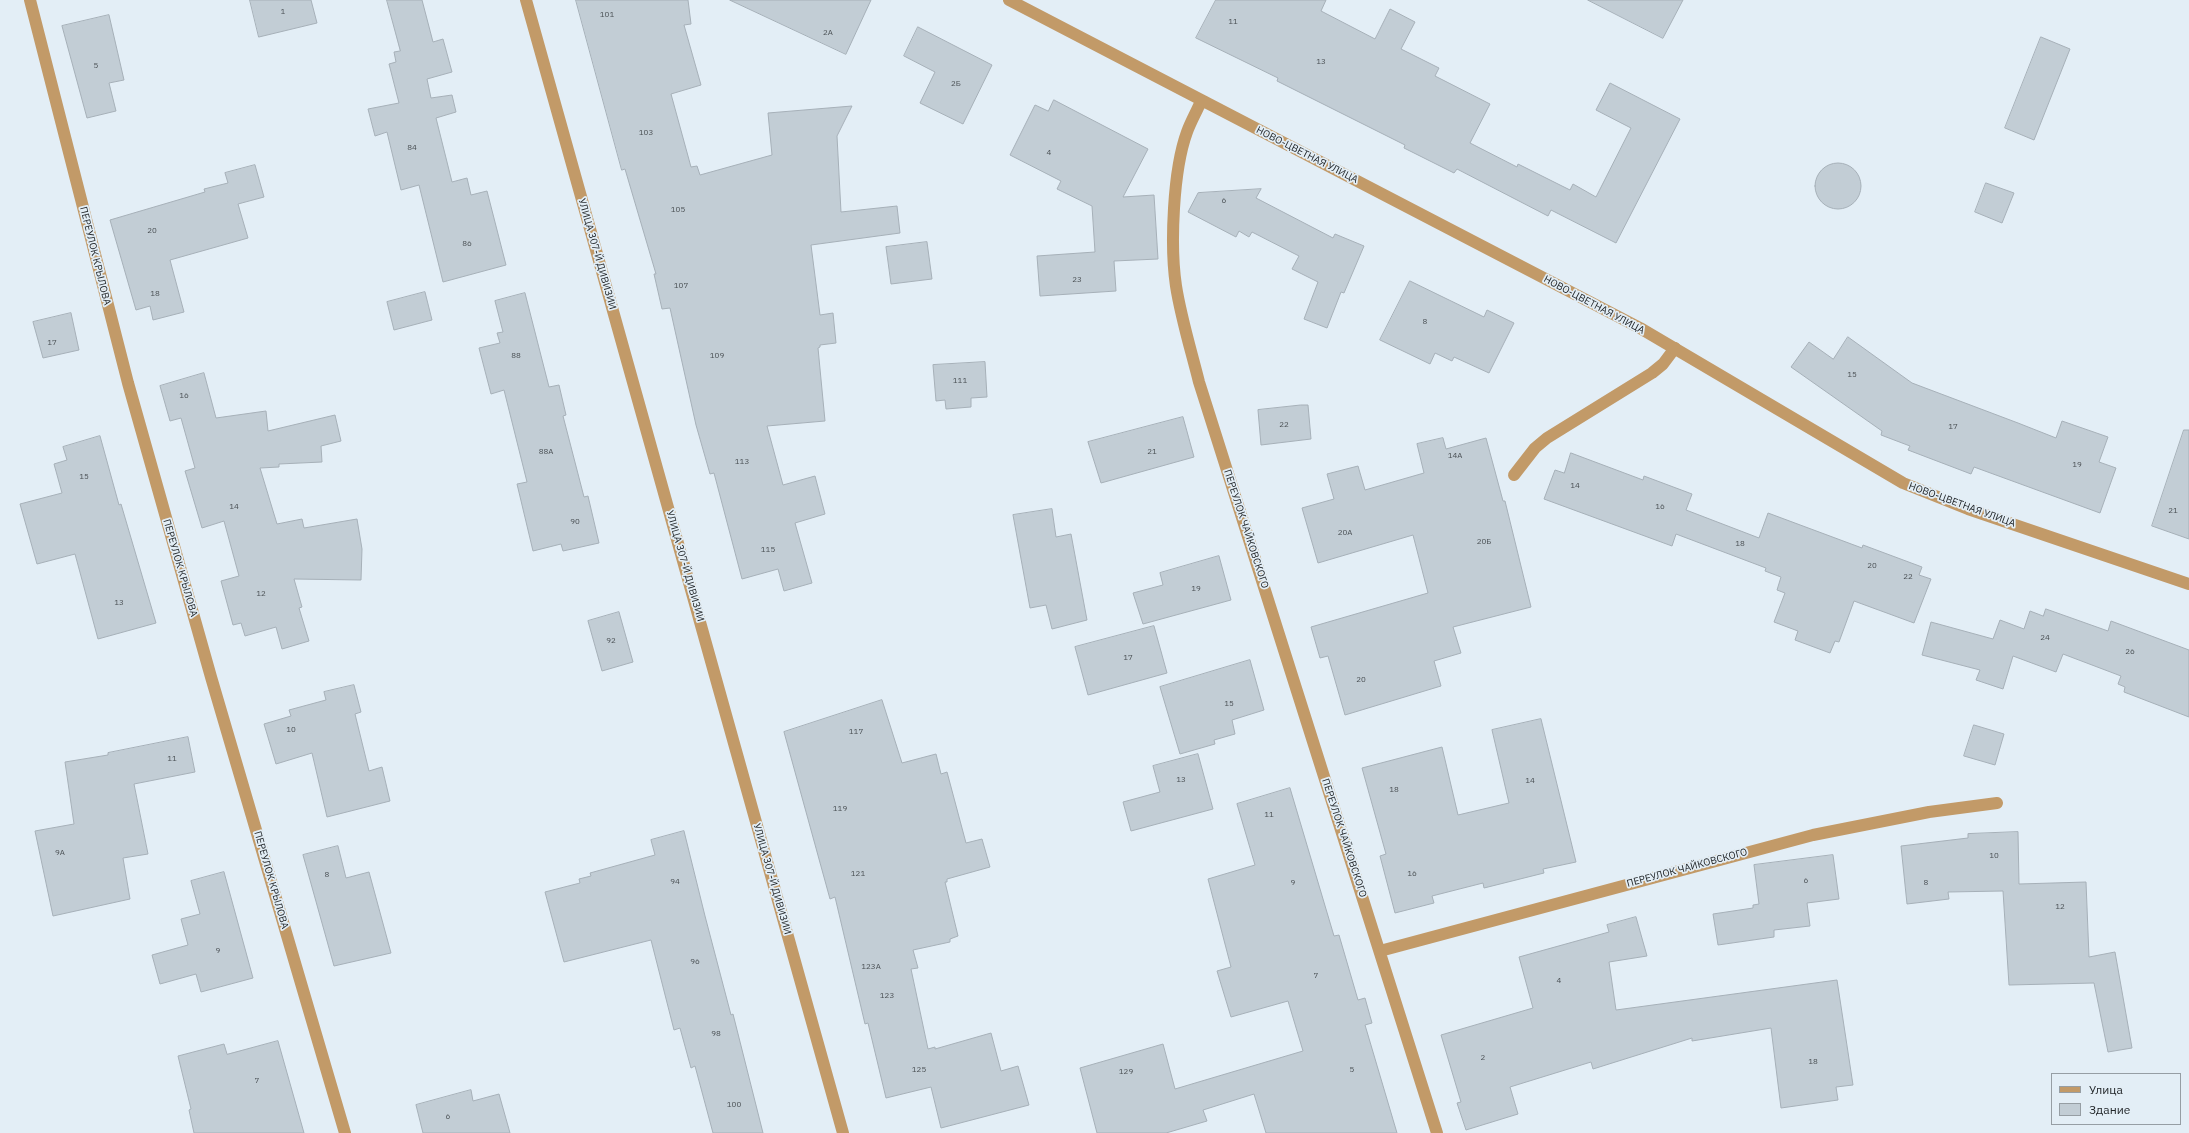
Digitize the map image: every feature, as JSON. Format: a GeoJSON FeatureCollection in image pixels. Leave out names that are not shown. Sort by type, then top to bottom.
{"type":"FeatureCollection","features":[{"type":"Feature","properties":{"kind":"street","name":"ПЕРЕУЛОК КРЫЛОВА"},"geometry":{"type":"LineString","coordinates":[[30,0],[128,383],[213,684],[345,1133]]}},
{"type":"Feature","properties":{"kind":"street","name":"УЛИЦА 307-Й ДИВИЗИИ"},"geometry":{"type":"LineString","coordinates":[[526,0],[843,1133]]}},
{"type":"Feature","properties":{"kind":"street","name":"НОВО-ЦВЕТНАЯ УЛИЦА"},"geometry":{"type":"LineString","coordinates":[[1009,0],[1201,101],[1584,298],[1674,348],[1903,483],[1968,509],[2189,584]]}},
{"type":"Feature","properties":{"kind":"street","name":"ПЕРЕУЛОК ЧАЙКОВСКОГО"},"geometry":{"type":"LineString","coordinates":[[1201,101],[1187,133],[1180,160],[1173,232],[1176,286],[1198,382],[1437,1133]]}},
{"type":"Feature","properties":{"kind":"street"},"geometry":{"type":"LineString","coordinates":[[1514,475],[1535,448],[1652,373],[1663,364],[1674,348]]}},
{"type":"Feature","properties":{"kind":"street","name":"ПЕРЕУЛОК ЧАЙКОВСКОГО"},"geometry":{"type":"LineString","coordinates":[[1380,951],[1813,835],[1929,812],[1997,803]]}},
{"type":"Feature","properties":{"kind":"building"},"geometry":{"type":"Polygon","coordinates":[[[250,0],[311,0],[317,23],[259,37],[250,0]]]}},
{"type":"Feature","properties":{"kind":"building"},"geometry":{"type":"Polygon","coordinates":[[[387,0],[422,0],[433,42],[443,39],[452,72],[427,79],[431,98],[452,95],[456,112],[436,118],[452,182],[467,178],[471,195],[487,191],[506,265],[443,282],[419,185],[401,190],[387,132],[375,136],[368,109],[399,103],[389,64],[396,62],[394,52],[400,51],[387,0]]]}},
{"type":"Feature","properties":{"kind":"building"},"geometry":{"type":"Polygon","coordinates":[[[576,0],[688,0],[691,24],[684,25],[701,85],[671,94],[691,167],[697,166],[700,175],[772,155],[768,113],[852,106],[837,136],[841,212],[897,206],[900,233],[811,245],[820,315],[833,313],[836,343],[820,345],[818,348],[825,421],[767,426],[783,485],[815,476],[825,514],[795,523],[812,583],[784,591],[778,569],[742,579],[714,473],[710,474],[696,425],[670,308],[662,309],[654,274],[656,274],[625,169],[622,170],[576,0]]]}},
{"type":"Feature","properties":{"kind":"building"},"geometry":{"type":"Polygon","coordinates":[[[730,0],[871,0],[846,54],[730,0]]]}},
{"type":"Feature","properties":{"kind":"building"},"geometry":{"type":"Polygon","coordinates":[[[1216,0],[1326,0],[1321,11],[1375,39],[1390,9],[1415,22],[1401,49],[1439,68],[1435,76],[1490,104],[1470,143],[1517,167],[1518,164],[1570,190],[1573,184],[1596,197],[1631,128],[1596,110],[1610,83],[1680,119],[1616,243],[1551,210],[1548,216],[1457,169],[1454,173],[1404,148],[1405,145],[1277,81],[1278,78],[1196,38],[1216,0]]]}},
{"type":"Feature","properties":{"kind":"building"},"geometry":{"type":"Polygon","coordinates":[[[1588,0],[1683,0],[1663,38],[1588,0]]]}},
{"type":"Feature","properties":{"kind":"building"},"geometry":{"type":"Polygon","coordinates":[[[109,15],[124,80],[109,83],[116,111],[87,118],[62,26],[109,15]]]}},
{"type":"Feature","properties":{"kind":"building"},"geometry":{"type":"Polygon","coordinates":[[[918,27],[992,65],[963,124],[920,103],[935,72],[904,56],[918,27]]]}},
{"type":"Feature","properties":{"kind":"building"},"geometry":{"type":"Polygon","coordinates":[[[2041,37],[2070,49],[2034,140],[2005,128],[2041,37]]]}},
{"type":"Feature","properties":{"kind":"building"},"geometry":{"type":"Polygon","coordinates":[[[1054,100],[1148,149],[1123,197],[1154,195],[1158,259],[1114,261],[1116,291],[1040,296],[1037,256],[1095,252],[1092,206],[1057,189],[1061,181],[1010,155],[1035,105],[1048,111],[1054,100]]]}},
{"type":"Feature","properties":{"kind":"building"},"geometry":{"type":"Polygon","coordinates":[[[1838,163],[1851,167],[1857,173],[1861,186],[1857,199],[1851,205],[1838,209],[1825,205],[1819,199],[1815,186],[1819,173],[1825,167],[1838,163]]]}},
{"type":"Feature","properties":{"kind":"building"},"geometry":{"type":"Polygon","coordinates":[[[255,165],[264,197],[238,204],[248,238],[170,260],[184,312],[153,320],[150,306],[136,310],[110,220],[205,192],[204,189],[228,183],[225,173],[255,165]]]}},
{"type":"Feature","properties":{"kind":"building"},"geometry":{"type":"Polygon","coordinates":[[[1986,183],[2014,193],[2002,223],[1975,212],[1986,183]]]}},
{"type":"Feature","properties":{"kind":"building"},"geometry":{"type":"Polygon","coordinates":[[[1261,189],[1256,198],[1333,238],[1335,234],[1364,246],[1344,293],[1341,292],[1327,328],[1304,319],[1318,282],[1292,269],[1299,256],[1252,232],[1249,237],[1239,231],[1236,237],[1188,212],[1198,193],[1261,189]]]}},
{"type":"Feature","properties":{"kind":"building"},"geometry":{"type":"Polygon","coordinates":[[[927,242],[932,279],[891,284],[886,247],[927,242]]]}},
{"type":"Feature","properties":{"kind":"building"},"geometry":{"type":"Polygon","coordinates":[[[1410,281],[1484,317],[1487,310],[1514,323],[1489,373],[1454,357],[1452,361],[1435,353],[1430,364],[1380,340],[1410,281]]]}},
{"type":"Feature","properties":{"kind":"building"},"geometry":{"type":"Polygon","coordinates":[[[425,292],[432,320],[394,330],[387,302],[425,292]]]}},
{"type":"Feature","properties":{"kind":"building"},"geometry":{"type":"Polygon","coordinates":[[[525,293],[549,387],[559,385],[566,415],[563,416],[584,497],[588,496],[599,543],[563,551],[561,544],[533,551],[517,484],[527,482],[504,390],[491,394],[479,348],[500,343],[497,333],[503,332],[495,301],[525,293]]]}},
{"type":"Feature","properties":{"kind":"building"},"geometry":{"type":"Polygon","coordinates":[[[71,313],[79,350],[43,358],[33,322],[71,313]]]}},
{"type":"Feature","properties":{"kind":"building"},"geometry":{"type":"Polygon","coordinates":[[[1848,337],[1912,383],[2056,438],[2062,421],[2108,437],[2099,462],[2116,468],[2100,513],[1974,467],[1971,474],[1908,450],[1910,446],[1881,435],[1882,431],[1791,367],[1809,342],[1833,359],[1848,337]]]}},
{"type":"Feature","properties":{"kind":"building"},"geometry":{"type":"Polygon","coordinates":[[[985,362],[987,397],[971,398],[971,407],[946,409],[945,400],[936,401],[933,365],[985,362]]]}},
{"type":"Feature","properties":{"kind":"building"},"geometry":{"type":"Polygon","coordinates":[[[204,373],[216,418],[266,411],[268,431],[335,415],[341,441],[321,446],[322,462],[279,464],[279,467],[260,468],[277,524],[302,519],[304,528],[357,519],[362,549],[361,580],[294,579],[302,607],[299,608],[309,641],[282,649],[276,627],[245,636],[241,623],[233,625],[221,581],[239,576],[224,521],[202,528],[185,471],[195,468],[181,418],[170,421],[160,386],[204,373]]]}},
{"type":"Feature","properties":{"kind":"building"},"geometry":{"type":"Polygon","coordinates":[[[1308,405],[1311,439],[1261,445],[1258,410],[1308,405]]]}},
{"type":"Feature","properties":{"kind":"building"},"geometry":{"type":"Polygon","coordinates":[[[1183,417],[1194,457],[1101,483],[1088,442],[1183,417]]]}},
{"type":"Feature","properties":{"kind":"building"},"geometry":{"type":"Polygon","coordinates":[[[2184,430],[2189,430],[2189,539],[2152,526],[2184,430]]]}},
{"type":"Feature","properties":{"kind":"building"},"geometry":{"type":"Polygon","coordinates":[[[100,436],[119,505],[121,504],[156,623],[98,639],[75,554],[37,564],[20,504],[62,493],[54,464],[67,460],[63,447],[100,436]]]}},
{"type":"Feature","properties":{"kind":"building"},"geometry":{"type":"Polygon","coordinates":[[[1443,438],[1446,449],[1486,438],[1503,501],[1505,501],[1531,607],[1453,627],[1461,653],[1434,661],[1441,686],[1345,715],[1328,656],[1320,658],[1311,627],[1428,593],[1413,535],[1318,563],[1302,508],[1334,499],[1327,474],[1358,466],[1365,490],[1424,473],[1417,444],[1443,438]]]}},
{"type":"Feature","properties":{"kind":"building"},"geometry":{"type":"Polygon","coordinates":[[[1571,453],[1643,480],[1644,476],[1692,494],[1686,510],[1759,538],[1768,513],[1862,548],[1863,545],[1922,567],[1919,575],[1931,579],[1914,623],[1854,601],[1839,642],[1835,641],[1830,653],[1795,640],[1798,631],[1774,622],[1785,593],[1777,590],[1781,577],[1765,571],[1766,568],[1676,534],[1672,546],[1544,499],[1555,470],[1564,473],[1571,453]]]}},
{"type":"Feature","properties":{"kind":"building"},"geometry":{"type":"Polygon","coordinates":[[[1052,509],[1056,537],[1071,534],[1087,620],[1052,629],[1046,605],[1030,608],[1013,515],[1052,509]]]}},
{"type":"Feature","properties":{"kind":"building"},"geometry":{"type":"Polygon","coordinates":[[[1219,556],[1231,600],[1143,624],[1133,593],[1163,585],[1160,573],[1219,556]]]}},
{"type":"Feature","properties":{"kind":"building"},"geometry":{"type":"Polygon","coordinates":[[[2046,609],[2108,631],[2111,621],[2189,650],[2189,717],[2124,692],[2125,687],[2118,684],[2121,676],[2063,654],[2056,672],[2013,656],[2003,689],[1976,680],[1980,670],[1922,655],[1931,622],[1993,639],[2000,620],[2024,629],[2030,611],[2043,616],[2046,609]]]}},
{"type":"Feature","properties":{"kind":"building"},"geometry":{"type":"Polygon","coordinates":[[[619,612],[633,662],[602,671],[588,621],[619,612]]]}},
{"type":"Feature","properties":{"kind":"building"},"geometry":{"type":"Polygon","coordinates":[[[1154,626],[1167,673],[1088,695],[1075,647],[1154,626]]]}},
{"type":"Feature","properties":{"kind":"building"},"geometry":{"type":"Polygon","coordinates":[[[1250,660],[1264,710],[1232,720],[1235,734],[1214,740],[1215,744],[1180,754],[1160,687],[1250,660]]]}},
{"type":"Feature","properties":{"kind":"building"},"geometry":{"type":"Polygon","coordinates":[[[354,685],[361,712],[355,714],[369,771],[382,767],[390,801],[327,817],[312,753],[276,764],[264,724],[291,716],[289,710],[326,700],[324,692],[354,685]]]}},
{"type":"Feature","properties":{"kind":"building"},"geometry":{"type":"Polygon","coordinates":[[[882,700],[902,763],[936,754],[941,774],[947,772],[966,843],[982,839],[990,867],[947,879],[947,882],[945,882],[958,936],[950,939],[950,942],[913,950],[918,968],[911,969],[928,1049],[935,1047],[935,1049],[991,1033],[1001,1071],[1018,1066],[1029,1105],[941,1128],[931,1087],[886,1098],[868,1023],[865,1024],[835,897],[830,899],[784,732],[882,700]]]}},
{"type":"Feature","properties":{"kind":"building"},"geometry":{"type":"Polygon","coordinates":[[[1541,719],[1576,862],[1543,869],[1544,873],[1484,888],[1483,883],[1432,896],[1434,903],[1395,913],[1380,856],[1386,854],[1362,768],[1442,747],[1458,815],[1509,803],[1492,730],[1541,719]]]}},
{"type":"Feature","properties":{"kind":"building"},"geometry":{"type":"Polygon","coordinates":[[[1974,725],[2004,734],[1995,765],[1964,756],[1974,725]]]}},
{"type":"Feature","properties":{"kind":"building"},"geometry":{"type":"Polygon","coordinates":[[[188,737],[195,772],[134,784],[148,854],[123,858],[130,899],[53,916],[35,831],[74,824],[65,762],[108,755],[108,753],[188,737]]]}},
{"type":"Feature","properties":{"kind":"building"},"geometry":{"type":"Polygon","coordinates":[[[1198,754],[1213,809],[1131,831],[1123,802],[1160,792],[1153,766],[1198,754]]]}},
{"type":"Feature","properties":{"kind":"building"},"geometry":{"type":"Polygon","coordinates":[[[1290,788],[1334,936],[1339,935],[1358,1000],[1365,998],[1372,1023],[1365,1025],[1397,1133],[1266,1133],[1254,1094],[1203,1110],[1207,1121],[1166,1133],[1097,1133],[1080,1068],[1163,1044],[1175,1089],[1303,1051],[1288,1001],[1231,1017],[1217,971],[1231,967],[1208,879],[1255,865],[1237,804],[1290,788]]]}},
{"type":"Feature","properties":{"kind":"building"},"geometry":{"type":"Polygon","coordinates":[[[684,831],[763,1133],[713,1133],[695,1066],[691,1068],[680,1028],[674,1030],[651,940],[564,962],[545,892],[580,883],[579,879],[591,876],[590,873],[655,855],[651,840],[684,831]]]}},
{"type":"Feature","properties":{"kind":"building"},"geometry":{"type":"Polygon","coordinates":[[[2018,832],[2019,884],[2086,882],[2089,957],[2115,952],[2132,1048],[2108,1052],[2094,983],[2009,985],[2003,891],[1948,892],[1949,899],[1907,904],[1901,846],[1968,838],[1968,834],[2018,832]]]}},
{"type":"Feature","properties":{"kind":"building"},"geometry":{"type":"Polygon","coordinates":[[[338,846],[346,878],[369,872],[391,953],[334,966],[303,855],[338,846]]]}},
{"type":"Feature","properties":{"kind":"building"},"geometry":{"type":"Polygon","coordinates":[[[1833,855],[1839,899],[1807,903],[1810,926],[1774,930],[1774,937],[1718,945],[1713,914],[1753,908],[1753,905],[1759,904],[1754,865],[1833,855]]]}},
{"type":"Feature","properties":{"kind":"building"},"geometry":{"type":"Polygon","coordinates":[[[224,872],[253,978],[201,992],[196,974],[160,984],[152,955],[188,945],[181,919],[200,914],[191,881],[224,872]]]}},
{"type":"Feature","properties":{"kind":"building"},"geometry":{"type":"Polygon","coordinates":[[[1636,917],[1647,956],[1609,962],[1616,1010],[1837,980],[1853,1085],[1836,1087],[1838,1100],[1781,1108],[1771,1028],[1692,1041],[1692,1038],[1593,1069],[1591,1062],[1510,1087],[1518,1114],[1466,1130],[1457,1103],[1461,1102],[1441,1035],[1533,1008],[1519,957],[1609,932],[1607,925],[1636,917]]]}},
{"type":"Feature","properties":{"kind":"building"},"geometry":{"type":"Polygon","coordinates":[[[278,1041],[304,1133],[194,1133],[189,1110],[191,1109],[178,1056],[224,1044],[227,1054],[278,1041]]]}},
{"type":"Feature","properties":{"kind":"building"},"geometry":{"type":"Polygon","coordinates":[[[471,1090],[473,1101],[499,1094],[510,1133],[423,1133],[416,1105],[471,1090]]]}}]}
